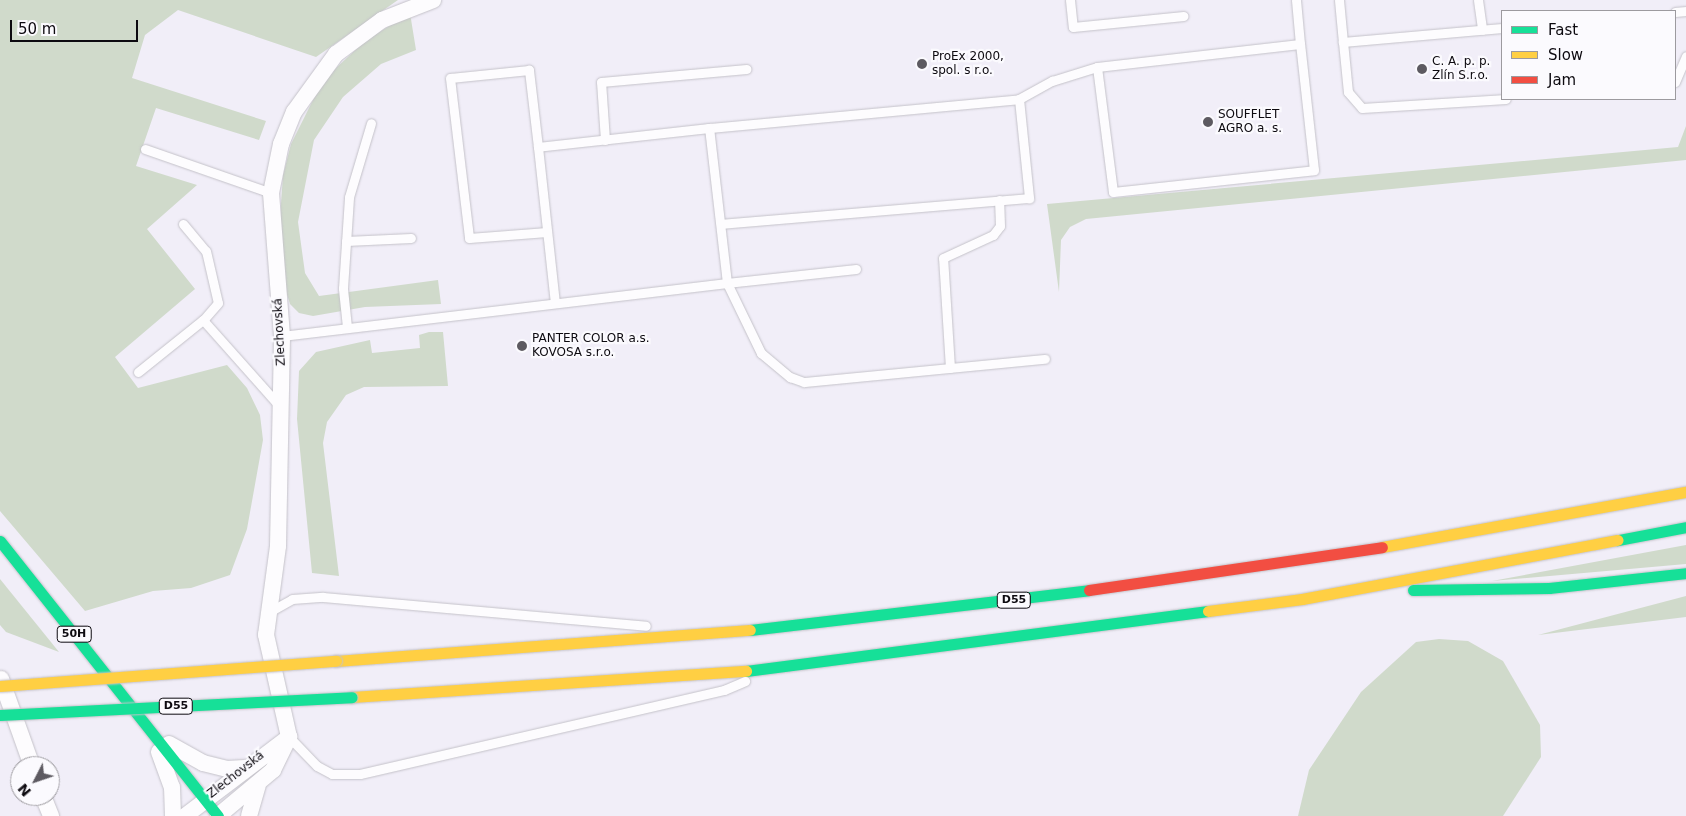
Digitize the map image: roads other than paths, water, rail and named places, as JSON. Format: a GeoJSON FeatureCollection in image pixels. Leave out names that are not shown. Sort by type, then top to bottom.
{"type":"FeatureCollection","features":[{"type":"Feature","properties":{"kind":"main road","name":"D55"},"geometry":{"type":"LineString","coordinates":[[0,686],[763,629],[1301,561],[1686,492]]}},
{"type":"Feature","properties":{"kind":"main road","name":"D55"},"geometry":{"type":"LineString","coordinates":[[0,715],[352,697],[773,669],[1356,589],[1686,527]]}},
{"type":"Feature","properties":{"kind":"main road","name":"50H"},"geometry":{"type":"LineString","coordinates":[[0,541],[218,816]]}},
{"type":"Feature","properties":{"kind":"main road"},"geometry":{"type":"LineString","coordinates":[[1356,589],[1480,592],[1686,573]]}},
{"type":"Feature","properties":{"kind":"street","name":"Zlechovská"},"geometry":{"type":"LineString","coordinates":[[218,816],[259,784],[286,752],[289,737],[270,661],[268,613],[278,546],[282,408],[282,336],[271,193],[281,144],[294,112],[315,78],[336,54],[366,30],[433,0]]}},
{"type":"Feature","properties":{"kind":"street"},"geometry":{"type":"LineString","coordinates":[[0,676],[28,756]]}},
{"type":"Feature","properties":{"kind":"street"},"geometry":{"type":"LineString","coordinates":[[148,728],[203,763],[227,769],[245,768]]}},
{"type":"Feature","properties":{"kind":"street"},"geometry":{"type":"LineString","coordinates":[[148,728],[172,787],[172,816]]}},
{"type":"Feature","properties":{"kind":"street","name":"Zlechovská"},"geometry":{"type":"LineString","coordinates":[[184,816],[245,768],[289,737]]}},
{"type":"Feature","properties":{"kind":"street"},"geometry":{"type":"LineString","coordinates":[[249,816],[259,784]]}},
{"type":"Feature","properties":{"kind":"lane"},"geometry":{"type":"LineString","coordinates":[[1070,0],[1073,26],[1183,16]]}},
{"type":"Feature","properties":{"kind":"lane"},"geometry":{"type":"LineString","coordinates":[[1098,67],[1113,192],[1314,170],[1296,0]]}},
{"type":"Feature","properties":{"kind":"lane"},"geometry":{"type":"LineString","coordinates":[[1339,0],[1348,92],[1362,108],[1501,99]]}},
{"type":"Feature","properties":{"kind":"lane"},"geometry":{"type":"LineString","coordinates":[[1478,0],[1482,30]]}},
{"type":"Feature","properties":{"kind":"lane"},"geometry":{"type":"LineString","coordinates":[[1343,42],[1501,28]]}},
{"type":"Feature","properties":{"kind":"lane"},"geometry":{"type":"LineString","coordinates":[[538,147],[709,128],[1019,99],[1052,81],[1098,67],[1300,44]]}},
{"type":"Feature","properties":{"kind":"lane"},"geometry":{"type":"LineString","coordinates":[[1676,80],[1686,56]]}},
{"type":"Feature","properties":{"kind":"lane"},"geometry":{"type":"LineString","coordinates":[[604,140],[601,82],[746,69]]}},
{"type":"Feature","properties":{"kind":"lane"},"geometry":{"type":"LineString","coordinates":[[547,232],[469,238],[450,78],[529,70],[555,303]]}},
{"type":"Feature","properties":{"kind":"lane"},"geometry":{"type":"LineString","coordinates":[[721,224],[1029,198],[1019,99]]}},
{"type":"Feature","properties":{"kind":"lane"},"geometry":{"type":"LineString","coordinates":[[347,327],[346,241],[349,197],[371,123]]}},
{"type":"Feature","properties":{"kind":"lane"},"geometry":{"type":"LineString","coordinates":[[709,128],[727,283],[760,353],[790,378],[804,382],[1046,359]]}},
{"type":"Feature","properties":{"kind":"lane"},"geometry":{"type":"LineString","coordinates":[[145,149],[271,193]]}},
{"type":"Feature","properties":{"kind":"lane"},"geometry":{"type":"LineString","coordinates":[[950,368],[943,258],[994,235],[1000,226],[999,200]]}},
{"type":"Feature","properties":{"kind":"lane"},"geometry":{"type":"LineString","coordinates":[[138,372],[203,320],[218,303],[206,251],[182,224]]}},
{"type":"Feature","properties":{"kind":"lane"},"geometry":{"type":"LineString","coordinates":[[346,241],[411,238]]}},
{"type":"Feature","properties":{"kind":"lane"},"geometry":{"type":"LineString","coordinates":[[282,336],[856,269]]}},
{"type":"Feature","properties":{"kind":"lane"},"geometry":{"type":"LineString","coordinates":[[203,320],[282,408]]}},
{"type":"Feature","properties":{"kind":"lane"},"geometry":{"type":"LineString","coordinates":[[268,613],[292,599],[313,597],[694,630],[763,629]]}},
{"type":"Feature","properties":{"kind":"lane"},"geometry":{"type":"LineString","coordinates":[[289,737],[317,766],[332,774],[360,774],[724,690],[773,669]]}},
{"type":"Feature","properties":{"kind":"place","name":"ProEx 2000, spol. s r.o."},"geometry":{"type":"Point","coordinates":[922,64]}},
{"type":"Feature","properties":{"kind":"place","name":"C. A. p. p. Zlín S.r.o."},"geometry":{"type":"Point","coordinates":[1422,69]}},
{"type":"Feature","properties":{"kind":"place","name":"SOUFFLET AGRO a. s."},"geometry":{"type":"Point","coordinates":[1208,122]}},
{"type":"Feature","properties":{"kind":"place","name":"PANTER COLOR a.s. KOVOSA s.r.o."},"geometry":{"type":"Point","coordinates":[522,346]}}]}
